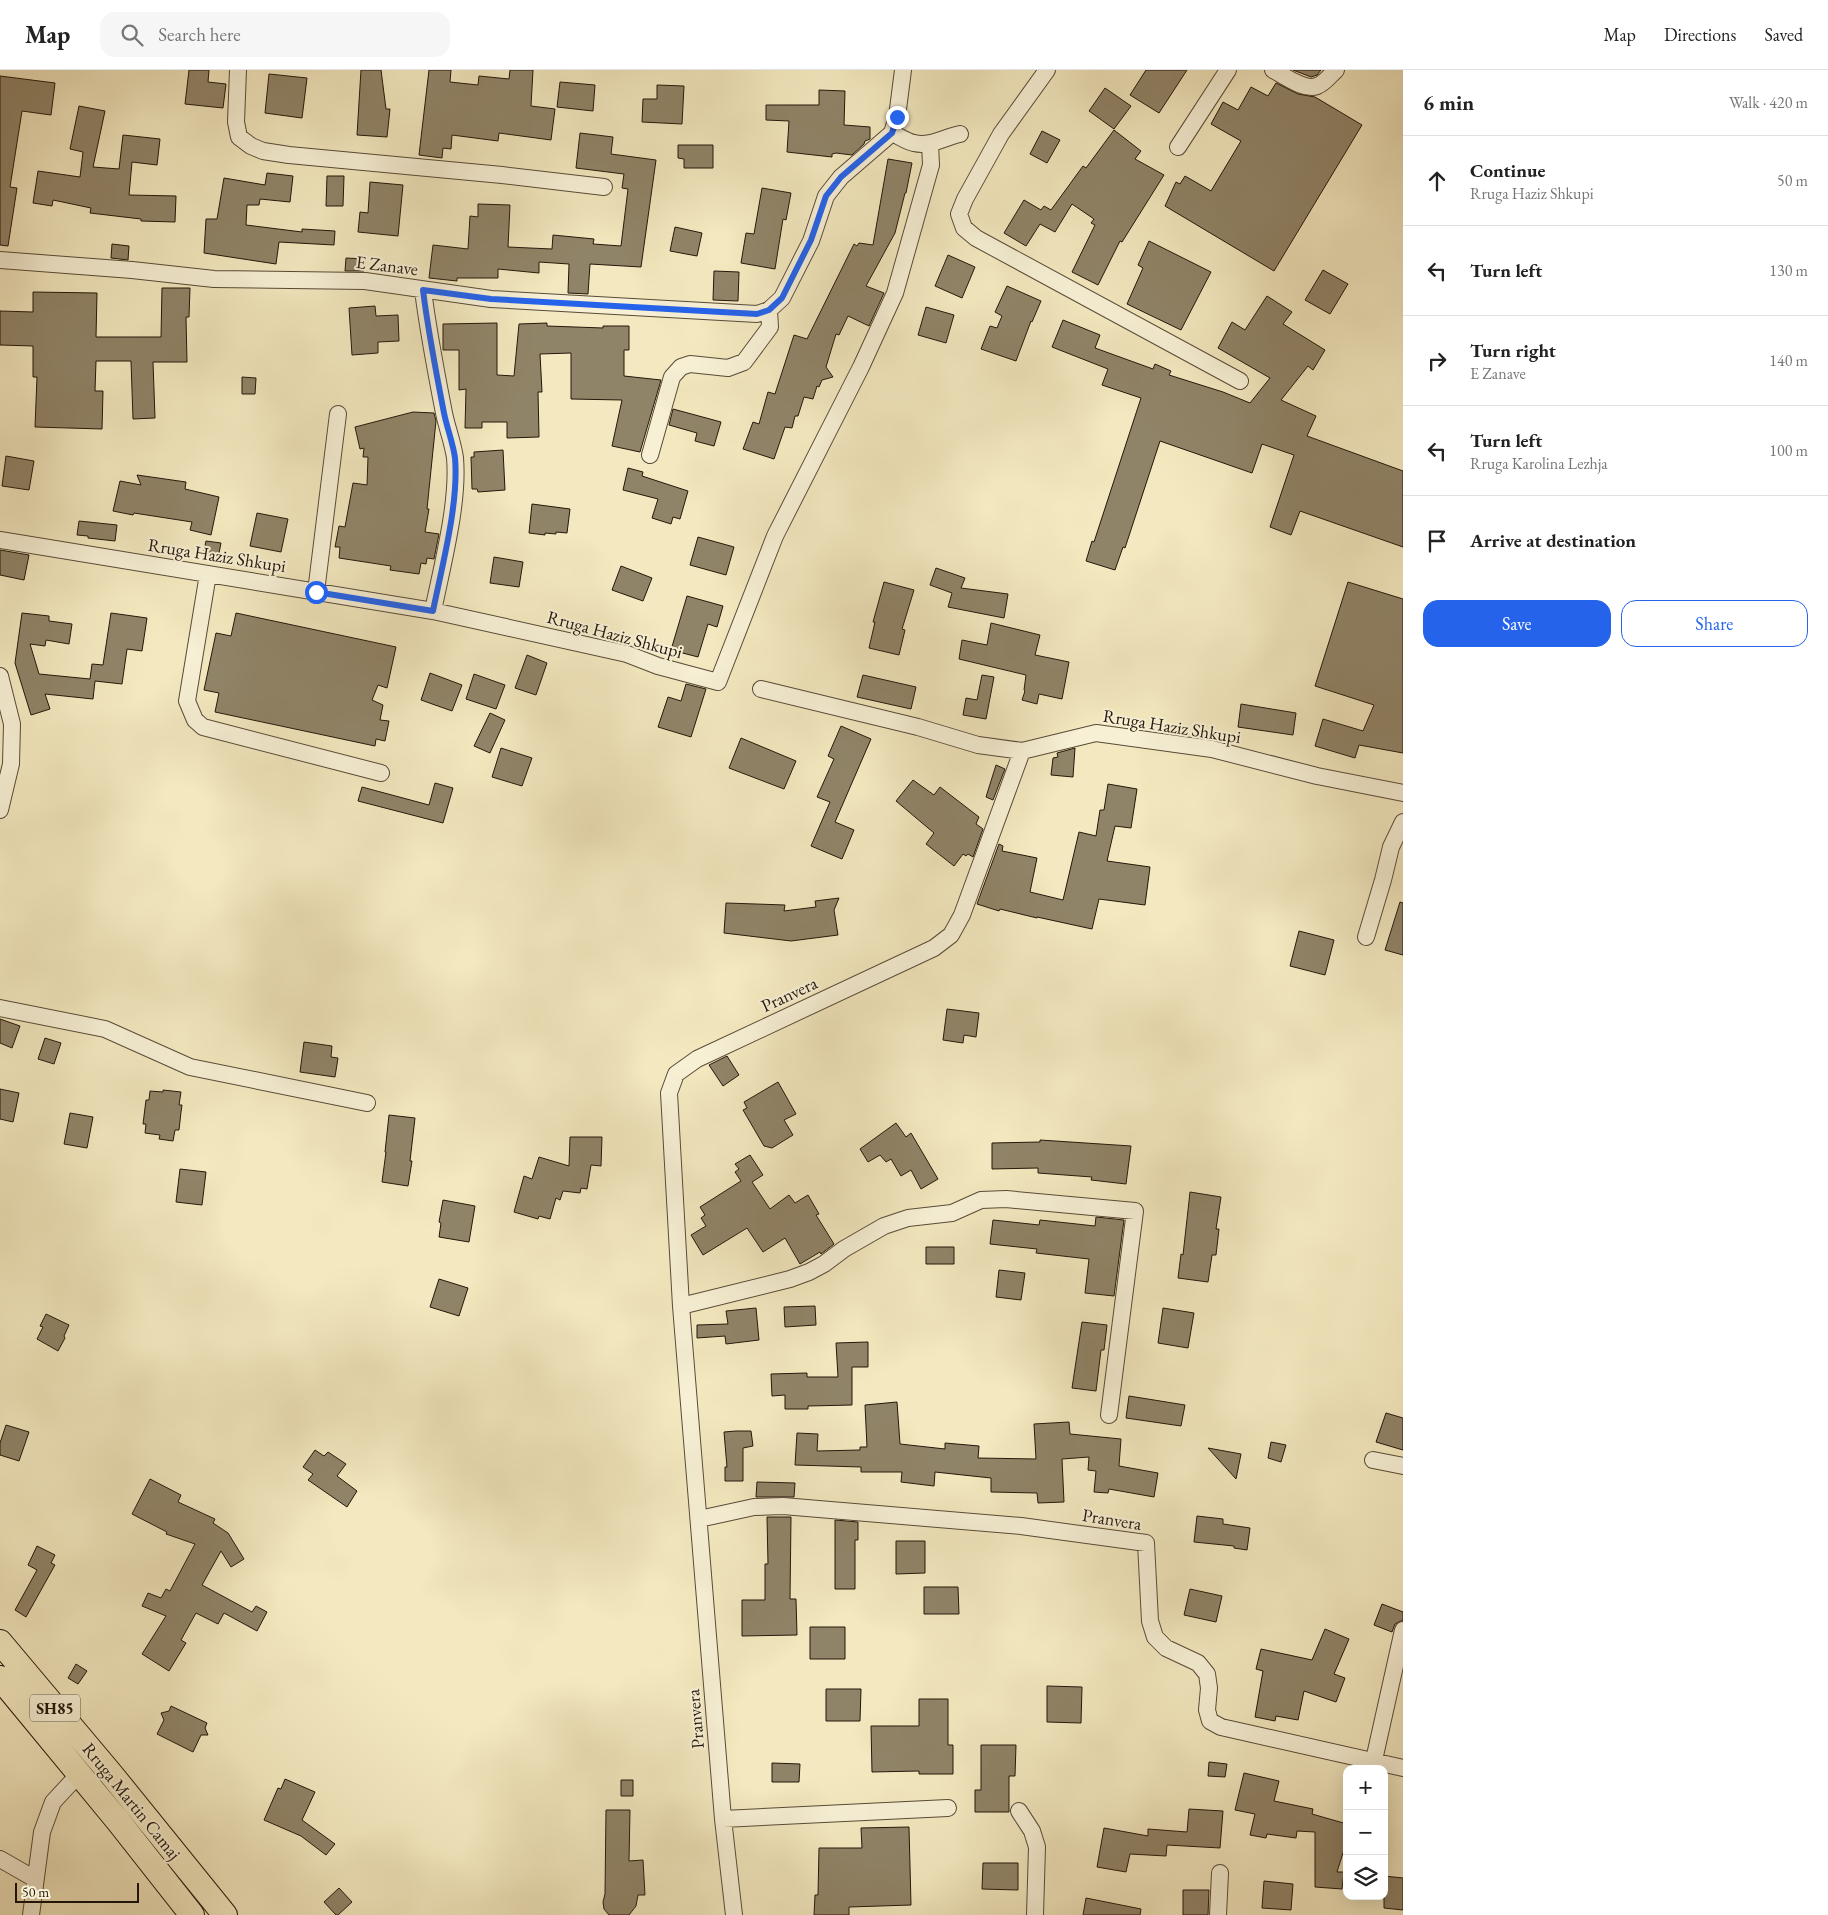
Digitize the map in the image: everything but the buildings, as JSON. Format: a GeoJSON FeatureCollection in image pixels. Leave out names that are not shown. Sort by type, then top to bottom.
{"type":"FeatureCollection","features":[{"type":"Feature","properties":{"kind":"highway","name":"Rruga Martin Camaj"},"geometry":{"type":"LineString","coordinates":[[0,1642],[111,1774],[225,1915]]}},
{"type":"Feature","properties":{"kind":"highway","name":"Rruga Martin Camaj"},"geometry":{"type":"LineString","coordinates":[[0,1678],[80,1774],[192,1915]]}},
{"type":"Feature","properties":{"kind":"street"},"geometry":{"type":"LineString","coordinates":[[238,70],[236,122],[239,137],[251,146],[263,151],[502,174],[604,187]]}},
{"type":"Feature","properties":{"kind":"street"},"geometry":{"type":"LineString","coordinates":[[650,455],[672,376],[682,367],[690,364],[728,368],[744,362],[770,327],[769,310],[782,298],[811,240],[826,196],[841,177],[892,133],[897,117],[903,70]]}},
{"type":"Feature","properties":{"kind":"street"},"geometry":{"type":"LineString","coordinates":[[1047,70],[1001,134],[965,199],[959,214],[964,228],[976,238],[1240,381]]}},
{"type":"Feature","properties":{"kind":"street"},"geometry":{"type":"LineString","coordinates":[[1178,147],[1228,70]]}},
{"type":"Feature","properties":{"kind":"street"},"geometry":{"type":"LineString","coordinates":[[1273,70],[1312,87],[1323,82],[1336,70]]}},
{"type":"Feature","properties":{"kind":"street"},"geometry":{"type":"LineString","coordinates":[[892,133],[913,143],[930,144],[960,134]]}},
{"type":"Feature","properties":{"kind":"street","name":"Rruga Haziz Shkupi"},"geometry":{"type":"LineString","coordinates":[[0,540],[433,611],[627,654],[658,666],[718,682],[775,536],[861,367],[895,293],[931,165],[930,144]]}},
{"type":"Feature","properties":{"kind":"street","name":"E Zanave"},"geometry":{"type":"LineString","coordinates":[[0,260],[132,270],[214,279],[366,280],[491,299],[593,306],[757,314],[769,310]]}},
{"type":"Feature","properties":{"kind":"street"},"geometry":{"type":"LineString","coordinates":[[423,290],[444,416],[455,457],[454,497],[433,611]]}},
{"type":"Feature","properties":{"kind":"street"},"geometry":{"type":"LineString","coordinates":[[316,592],[338,414]]}},
{"type":"Feature","properties":{"kind":"street"},"geometry":{"type":"LineString","coordinates":[[208,574],[187,701],[195,720],[203,727],[381,773]]}},
{"type":"Feature","properties":{"kind":"street"},"geometry":{"type":"LineString","coordinates":[[0,676],[12,724],[11,764],[0,810]]}},
{"type":"Feature","properties":{"kind":"street","name":"Rruga Haziz Shkupi"},"geometry":{"type":"LineString","coordinates":[[761,689],[918,727],[978,745],[1022,751],[1096,733],[1212,749],[1317,776],[1403,793]]}},
{"type":"Feature","properties":{"kind":"street","name":"Pranvera"},"geometry":{"type":"LineString","coordinates":[[734,1915],[723,1819],[681,1306],[669,1093],[676,1074],[698,1059],[934,948],[951,935],[962,915],[1022,751]]}},
{"type":"Feature","properties":{"kind":"street"},"geometry":{"type":"LineString","coordinates":[[1366,936],[1384,880],[1391,847],[1403,822]]}},
{"type":"Feature","properties":{"kind":"street"},"geometry":{"type":"LineString","coordinates":[[0,1008],[104,1029],[190,1067],[367,1103]]}},
{"type":"Feature","properties":{"kind":"street"},"geometry":{"type":"LineString","coordinates":[[681,1306],[802,1274],[824,1264],[844,1249],[884,1226],[908,1218],[952,1212],[982,1200],[1006,1200],[1136,1211],[1109,1415]]}},
{"type":"Feature","properties":{"kind":"street"},"geometry":{"type":"LineString","coordinates":[[1374,1460],[1403,1466]]}},
{"type":"Feature","properties":{"kind":"street","name":"Pranvera"},"geometry":{"type":"LineString","coordinates":[[699,1519],[754,1507],[783,1506],[1021,1526],[1146,1543],[1150,1621],[1155,1637],[1166,1648],[1198,1663],[1206,1674],[1209,1688],[1207,1710],[1210,1721],[1221,1727],[1403,1768]]}},
{"type":"Feature","properties":{"kind":"street"},"geometry":{"type":"LineString","coordinates":[[1374,1760],[1403,1630]]}},
{"type":"Feature","properties":{"kind":"street"},"geometry":{"type":"LineString","coordinates":[[30,1915],[42,1832],[53,1802],[80,1774]]}},
{"type":"Feature","properties":{"kind":"street"},"geometry":{"type":"LineString","coordinates":[[723,1819],[948,1808]]}},
{"type":"Feature","properties":{"kind":"street"},"geometry":{"type":"LineString","coordinates":[[1019,1811],[1032,1831],[1037,1847],[1034,1915]]}},
{"type":"Feature","properties":{"kind":"street"},"geometry":{"type":"LineString","coordinates":[[0,1859],[35,1879]]}},
{"type":"Feature","properties":{"kind":"street"},"geometry":{"type":"LineString","coordinates":[[1218,1915],[1220,1874]]}},
{"type":"Feature","properties":{"kind":"route"},"geometry":{"type":"LineString","coordinates":[[316,592],[433,611],[454,497],[455,457],[444,416],[423,290],[491,299],[593,306],[757,314],[769,310],[782,298],[811,240],[826,196],[841,177],[892,133],[897,117]]}}]}
